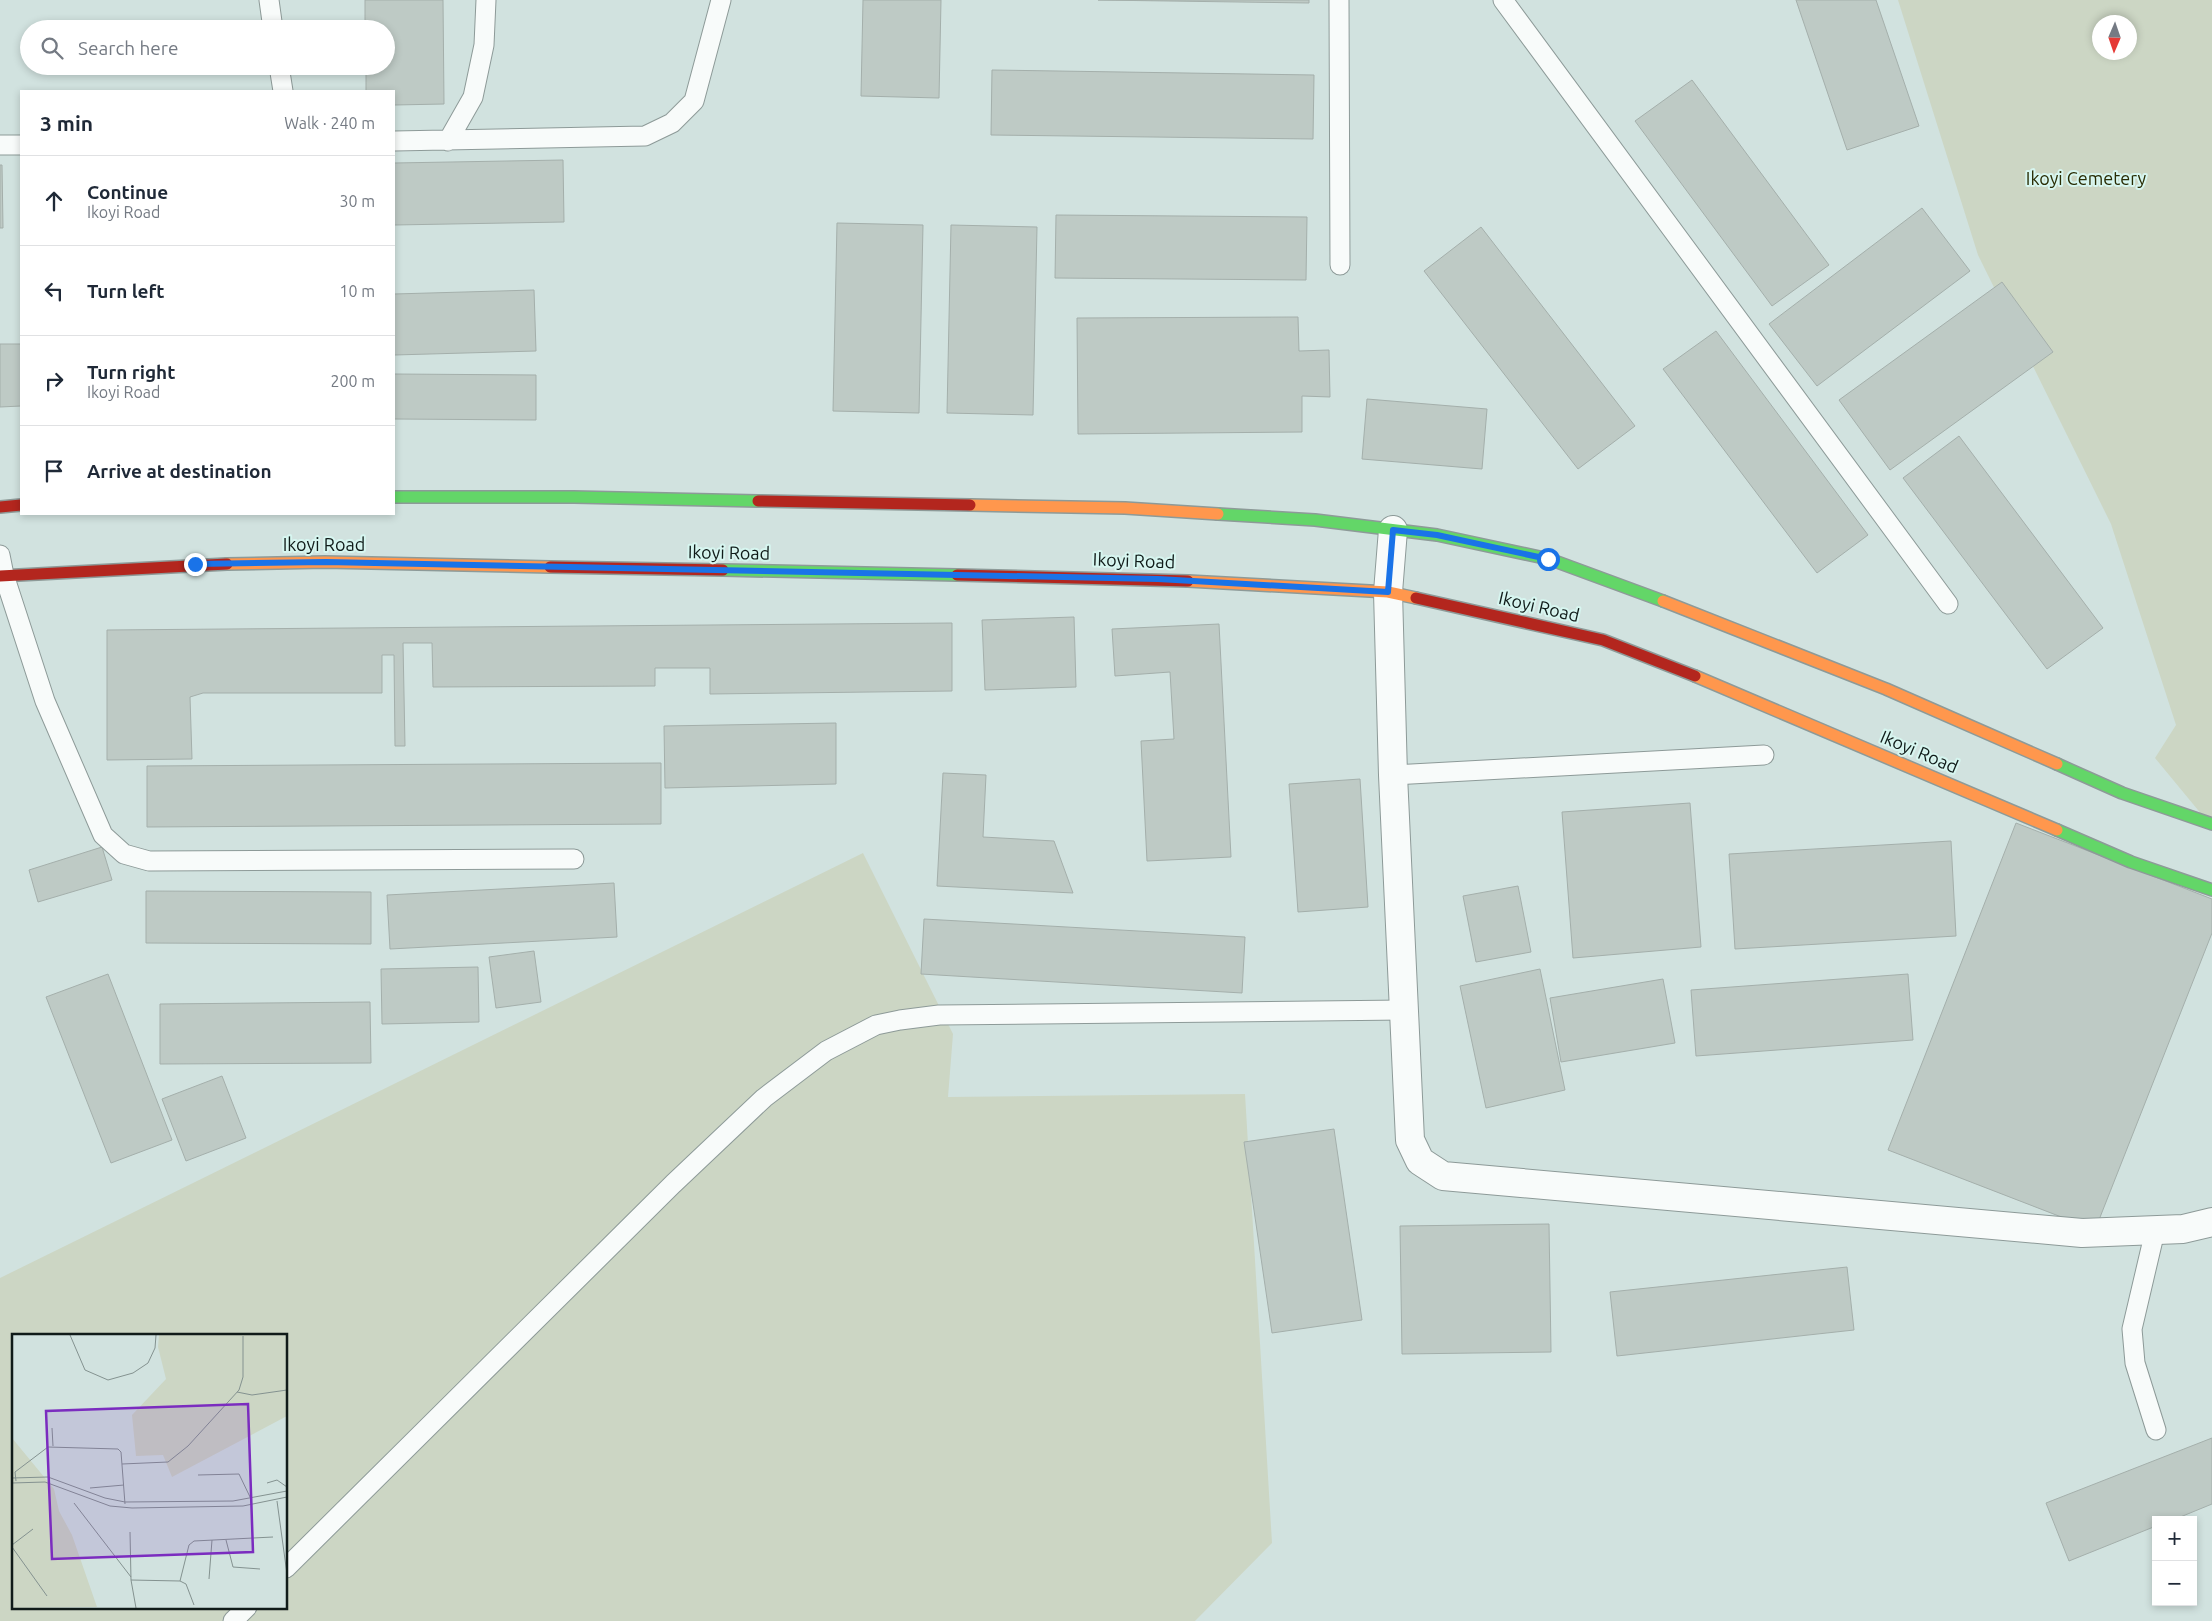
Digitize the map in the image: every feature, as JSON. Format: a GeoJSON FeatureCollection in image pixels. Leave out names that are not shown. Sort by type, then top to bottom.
{"type":"FeatureCollection","features":[{"type":"Feature","properties":{"kind":"main road"},"geometry":{"type":"LineString","coordinates":[[395,498],[584,497],[1125,508],[1315,520],[1437,535],[1558,562],[1766,640],[1886,689],[2122,793],[2212,824]]}},
{"type":"Feature","properties":{"kind":"main road"},"geometry":{"type":"LineString","coordinates":[[0,507],[20,505]]}},
{"type":"Feature","properties":{"kind":"main road","name":"Ikoyi Road"},"geometry":{"type":"LineString","coordinates":[[2,576],[195,564],[326,562],[1158,579],[1388,592],[1603,640],[1712,682],[2131,862],[2212,890]]}},
{"type":"Feature","properties":{"kind":"street"},"geometry":{"type":"LineString","coordinates":[[1393,530],[1388,592],[1393,775],[1410,1140],[1420,1161],[1443,1176],[2082,1233],[2183,1229],[2212,1222]]}},
{"type":"Feature","properties":{"kind":"lane"},"geometry":{"type":"LineString","coordinates":[[269,0],[272,20]]}},
{"type":"Feature","properties":{"kind":"lane"},"geometry":{"type":"LineString","coordinates":[[448,141],[473,97],[484,45],[486,0]]}},
{"type":"Feature","properties":{"kind":"lane"},"geometry":{"type":"LineString","coordinates":[[395,141],[645,136],[672,123],[694,101],[721,0]]}},
{"type":"Feature","properties":{"kind":"lane"},"geometry":{"type":"LineString","coordinates":[[1340,0],[1340,265]]}},
{"type":"Feature","properties":{"kind":"lane"},"geometry":{"type":"LineString","coordinates":[[1503,0],[1948,604]]}},
{"type":"Feature","properties":{"kind":"lane"},"geometry":{"type":"LineString","coordinates":[[280,75],[283,90]]}},
{"type":"Feature","properties":{"kind":"lane"},"geometry":{"type":"LineString","coordinates":[[0,145],[20,144]]}},
{"type":"Feature","properties":{"kind":"lane"},"geometry":{"type":"LineString","coordinates":[[0,555],[2,576],[45,701],[103,835],[124,854],[149,861],[574,859]]}},
{"type":"Feature","properties":{"kind":"lane"},"geometry":{"type":"LineString","coordinates":[[1393,775],[1764,755]]}},
{"type":"Feature","properties":{"kind":"lane"},"geometry":{"type":"LineString","coordinates":[[288,1566],[673,1184],[764,1098],[826,1051],[876,1026],[900,1020],[939,1015],[1404,1010]]}},
{"type":"Feature","properties":{"kind":"lane"},"geometry":{"type":"LineString","coordinates":[[2155,1231],[2132,1329],[2135,1363],[2156,1430]]}},
{"type":"Feature","properties":{"kind":"lane"},"geometry":{"type":"LineString","coordinates":[[234,1621],[246,1608]]}},
{"type":"Feature","properties":{"kind":"green space","name":"Ikoyi Cemetery"},"geometry":{"type":"Polygon","coordinates":[[[1898,0],[2212,0],[2212,827],[2155,758],[2176,725],[2111,524],[1978,255],[1898,0]]]}},
{"type":"Feature","properties":{"kind":"green space"},"geometry":{"type":"Polygon","coordinates":[[[863,853],[953,1034],[948,1097],[1245,1094],[1272,1543],[1195,1621],[0,1621],[0,1278],[863,853]]]}},
{"type":"Feature","properties":{"kind":"building"},"geometry":{"type":"Polygon","coordinates":[[[365,0],[443,0],[444,104],[395,105],[395,90],[366,90],[366,75],[395,75],[395,20],[365,20],[365,0]]]}},
{"type":"Feature","properties":{"kind":"building"},"geometry":{"type":"Polygon","coordinates":[[[863,0],[941,0],[939,98],[861,96],[863,0]]]}},
{"type":"Feature","properties":{"kind":"building"},"geometry":{"type":"Polygon","coordinates":[[[1098,0],[1309,0],[1309,3],[1098,0]]]}},
{"type":"Feature","properties":{"kind":"building"},"geometry":{"type":"Polygon","coordinates":[[[1796,0],[1876,0],[1919,126],[1847,150],[1796,0]]]}},
{"type":"Feature","properties":{"kind":"building"},"geometry":{"type":"Polygon","coordinates":[[[992,70],[1314,75],[1313,139],[991,135],[992,70]]]}},
{"type":"Feature","properties":{"kind":"building"},"geometry":{"type":"Polygon","coordinates":[[[1692,80],[1829,265],[1772,306],[1635,121],[1692,80]]]}},
{"type":"Feature","properties":{"kind":"building"},"geometry":{"type":"Polygon","coordinates":[[[563,160],[564,222],[395,225],[395,163],[563,160]]]}},
{"type":"Feature","properties":{"kind":"building"},"geometry":{"type":"Polygon","coordinates":[[[0,165],[2,165],[3,228],[0,228],[0,165]]]}},
{"type":"Feature","properties":{"kind":"building"},"geometry":{"type":"Polygon","coordinates":[[[1922,208],[1970,271],[1817,386],[1769,324],[1922,208]]]}},
{"type":"Feature","properties":{"kind":"building"},"geometry":{"type":"Polygon","coordinates":[[[1056,215],[1307,217],[1306,280],[1055,278],[1056,215]]]}},
{"type":"Feature","properties":{"kind":"building"},"geometry":{"type":"Polygon","coordinates":[[[837,223],[923,225],[919,413],[833,411],[837,223]]]}},
{"type":"Feature","properties":{"kind":"building"},"geometry":{"type":"Polygon","coordinates":[[[951,225],[1037,227],[1033,415],[947,413],[951,225]]]}},
{"type":"Feature","properties":{"kind":"building"},"geometry":{"type":"Polygon","coordinates":[[[1481,227],[1635,426],[1578,469],[1424,271],[1481,227]]]}},
{"type":"Feature","properties":{"kind":"building"},"geometry":{"type":"Polygon","coordinates":[[[2002,282],[2053,352],[1890,470],[1839,400],[2002,282]]]}},
{"type":"Feature","properties":{"kind":"building"},"geometry":{"type":"Polygon","coordinates":[[[534,290],[536,351],[395,355],[395,294],[534,290]]]}},
{"type":"Feature","properties":{"kind":"building"},"geometry":{"type":"Polygon","coordinates":[[[1298,317],[1299,351],[1329,350],[1330,397],[1302,396],[1302,432],[1078,434],[1077,318],[1298,317]]]}},
{"type":"Feature","properties":{"kind":"building"},"geometry":{"type":"Polygon","coordinates":[[[1716,331],[1868,535],[1817,573],[1663,369],[1716,331]]]}},
{"type":"Feature","properties":{"kind":"building"},"geometry":{"type":"Polygon","coordinates":[[[0,344],[20,344],[20,406],[0,407],[0,344]]]}},
{"type":"Feature","properties":{"kind":"building"},"geometry":{"type":"Polygon","coordinates":[[[395,374],[536,375],[536,420],[395,419],[395,374]]]}},
{"type":"Feature","properties":{"kind":"building"},"geometry":{"type":"Polygon","coordinates":[[[1367,399],[1487,409],[1482,469],[1362,459],[1367,399]]]}},
{"type":"Feature","properties":{"kind":"building"},"geometry":{"type":"Polygon","coordinates":[[[1959,436],[2103,628],[2047,669],[1903,478],[1959,436]]]}},
{"type":"Feature","properties":{"kind":"building"},"geometry":{"type":"Polygon","coordinates":[[[1074,617],[1076,687],[985,690],[982,620],[1074,617]]]}},
{"type":"Feature","properties":{"kind":"building"},"geometry":{"type":"Polygon","coordinates":[[[952,623],[952,691],[710,694],[710,668],[655,668],[655,686],[433,687],[432,643],[403,643],[405,746],[395,746],[394,655],[382,655],[382,693],[203,693],[190,697],[192,759],[107,760],[107,630],[952,623]]]}},
{"type":"Feature","properties":{"kind":"building"},"geometry":{"type":"Polygon","coordinates":[[[1219,624],[1231,857],[1147,861],[1141,741],[1174,739],[1170,672],[1115,676],[1112,629],[1219,624]]]}},
{"type":"Feature","properties":{"kind":"building"},"geometry":{"type":"Polygon","coordinates":[[[836,723],[836,784],[665,788],[664,726],[836,723]]]}},
{"type":"Feature","properties":{"kind":"building"},"geometry":{"type":"Polygon","coordinates":[[[661,763],[661,824],[147,827],[147,766],[661,763]]]}},
{"type":"Feature","properties":{"kind":"building"},"geometry":{"type":"Polygon","coordinates":[[[943,773],[986,775],[983,837],[1054,841],[1073,893],[937,886],[943,773]]]}},
{"type":"Feature","properties":{"kind":"building"},"geometry":{"type":"Polygon","coordinates":[[[1360,779],[1368,907],[1298,912],[1289,784],[1360,779]]]}},
{"type":"Feature","properties":{"kind":"building"},"geometry":{"type":"Polygon","coordinates":[[[1690,803],[1701,947],[1573,958],[1562,812],[1690,803]]]}},
{"type":"Feature","properties":{"kind":"building"},"geometry":{"type":"Polygon","coordinates":[[[2016,823],[2212,899],[2212,933],[2095,1230],[1888,1150],[2016,823]]]}},
{"type":"Feature","properties":{"kind":"building"},"geometry":{"type":"Polygon","coordinates":[[[1951,841],[1956,936],[1735,949],[1729,854],[1951,841]]]}},
{"type":"Feature","properties":{"kind":"building"},"geometry":{"type":"Polygon","coordinates":[[[102,847],[112,880],[38,902],[29,870],[102,847]]]}},
{"type":"Feature","properties":{"kind":"building"},"geometry":{"type":"Polygon","coordinates":[[[614,883],[617,937],[390,949],[387,895],[614,883]]]}},
{"type":"Feature","properties":{"kind":"building"},"geometry":{"type":"Polygon","coordinates":[[[1518,886],[1531,952],[1476,962],[1463,896],[1518,886]]]}},
{"type":"Feature","properties":{"kind":"building"},"geometry":{"type":"Polygon","coordinates":[[[146,891],[371,892],[371,944],[146,943],[146,891]]]}},
{"type":"Feature","properties":{"kind":"building"},"geometry":{"type":"Polygon","coordinates":[[[924,919],[1245,937],[1242,993],[921,974],[924,919]]]}},
{"type":"Feature","properties":{"kind":"building"},"geometry":{"type":"Polygon","coordinates":[[[534,951],[541,1002],[496,1008],[489,957],[534,951]]]}},
{"type":"Feature","properties":{"kind":"building"},"geometry":{"type":"Polygon","coordinates":[[[478,967],[479,1022],[382,1024],[381,969],[478,967]]]}},
{"type":"Feature","properties":{"kind":"building"},"geometry":{"type":"Polygon","coordinates":[[[1540,969],[1565,1090],[1486,1108],[1460,986],[1540,969]]]}},
{"type":"Feature","properties":{"kind":"building"},"geometry":{"type":"Polygon","coordinates":[[[108,974],[172,1140],[111,1163],[46,997],[108,974]]]}},
{"type":"Feature","properties":{"kind":"building"},"geometry":{"type":"Polygon","coordinates":[[[1908,974],[1913,1040],[1696,1056],[1691,990],[1908,974]]]}},
{"type":"Feature","properties":{"kind":"building"},"geometry":{"type":"Polygon","coordinates":[[[1663,979],[1675,1043],[1561,1062],[1550,998],[1663,979]]]}},
{"type":"Feature","properties":{"kind":"building"},"geometry":{"type":"Polygon","coordinates":[[[370,1002],[371,1063],[160,1064],[160,1004],[370,1002]]]}},
{"type":"Feature","properties":{"kind":"building"},"geometry":{"type":"Polygon","coordinates":[[[222,1076],[246,1138],[186,1161],[162,1099],[222,1076]]]}},
{"type":"Feature","properties":{"kind":"building"},"geometry":{"type":"Polygon","coordinates":[[[1334,1129],[1362,1320],[1272,1333],[1244,1142],[1334,1129]]]}},
{"type":"Feature","properties":{"kind":"building"},"geometry":{"type":"Polygon","coordinates":[[[1549,1224],[1551,1352],[1402,1354],[1400,1226],[1549,1224]]]}},
{"type":"Feature","properties":{"kind":"building"},"geometry":{"type":"Polygon","coordinates":[[[1847,1267],[1854,1330],[1617,1356],[1610,1292],[1847,1267]]]}},
{"type":"Feature","properties":{"kind":"building"},"geometry":{"type":"Polygon","coordinates":[[[2212,1438],[2212,1504],[2183,1516],[2152,1516],[2152,1528],[2069,1561],[2046,1503],[2212,1438]]]}},
{"type":"Feature","properties":{"kind":"traffic: fast"},"geometry":{"type":"LineString","coordinates":[[395,497],[574,497],[758,501]]}},
{"type":"Feature","properties":{"kind":"traffic: fast"},"geometry":{"type":"LineString","coordinates":[[1218,514],[1315,520],[1437,535],[1549,559],[1663,601]]}},
{"type":"Feature","properties":{"kind":"traffic: fast"},"geometry":{"type":"LineString","coordinates":[[723,570],[957,575]]}},
{"type":"Feature","properties":{"kind":"traffic: fast"},"geometry":{"type":"LineString","coordinates":[[2057,764],[2122,793],[2212,824]]}},
{"type":"Feature","properties":{"kind":"traffic: fast"},"geometry":{"type":"LineString","coordinates":[[2057,830],[2131,862],[2212,890]]}},
{"type":"Feature","properties":{"kind":"traffic: slow"},"geometry":{"type":"LineString","coordinates":[[970,505],[1125,508],[1218,514]]}},
{"type":"Feature","properties":{"kind":"traffic: slow"},"geometry":{"type":"LineString","coordinates":[[227,564],[325,562],[550,567]]}},
{"type":"Feature","properties":{"kind":"traffic: slow"},"geometry":{"type":"LineString","coordinates":[[1188,581],[1388,592],[1416,598]]}},
{"type":"Feature","properties":{"kind":"traffic: slow"},"geometry":{"type":"LineString","coordinates":[[1663,601],[1886,689],[2057,764]]}},
{"type":"Feature","properties":{"kind":"traffic: slow"},"geometry":{"type":"LineString","coordinates":[[1695,676],[2057,830]]}},
{"type":"Feature","properties":{"kind":"traffic: jam"},"geometry":{"type":"LineString","coordinates":[[758,501],[970,505]]}},
{"type":"Feature","properties":{"kind":"traffic: jam"},"geometry":{"type":"LineString","coordinates":[[0,507],[20,505]]}},
{"type":"Feature","properties":{"kind":"traffic: jam"},"geometry":{"type":"LineString","coordinates":[[0,576],[227,564]]}},
{"type":"Feature","properties":{"kind":"traffic: jam"},"geometry":{"type":"LineString","coordinates":[[550,567],[723,570]]}},
{"type":"Feature","properties":{"kind":"traffic: jam"},"geometry":{"type":"LineString","coordinates":[[957,575],[1188,581]]}},
{"type":"Feature","properties":{"kind":"traffic: jam"},"geometry":{"type":"LineString","coordinates":[[1416,598],[1603,640],[1695,676]]}},
{"type":"Feature","properties":{"kind":"route"},"geometry":{"type":"LineString","coordinates":[[195,564],[326,562],[1158,579],[1388,592],[1393,530],[1437,535],[1548,559]]}}]}
